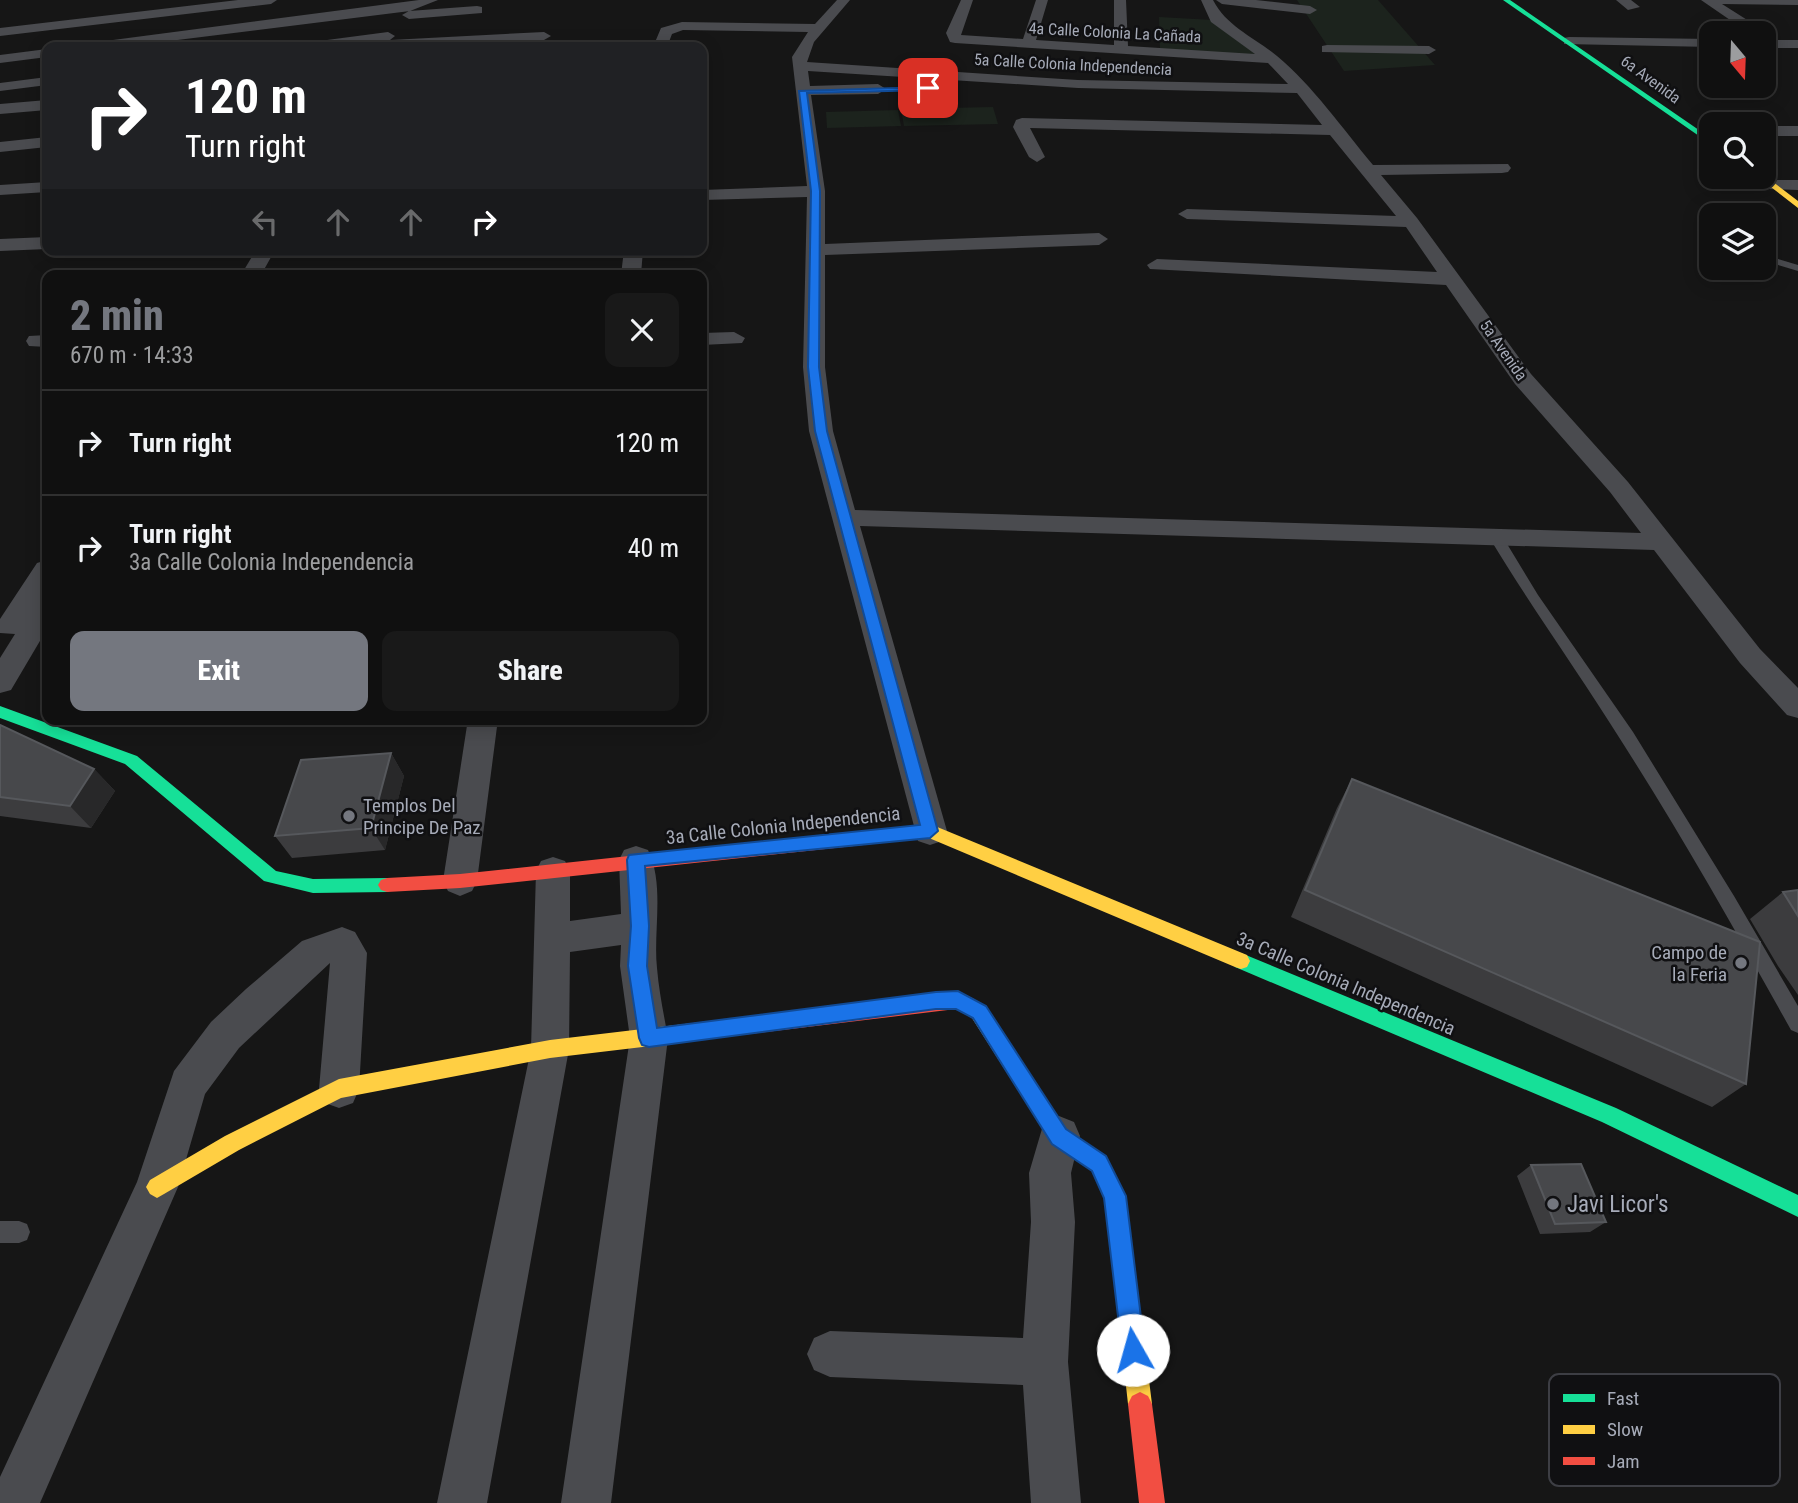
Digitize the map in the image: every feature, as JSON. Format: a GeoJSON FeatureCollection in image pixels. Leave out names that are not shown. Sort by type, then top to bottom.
{"type":"FeatureCollection","features":[{"type":"Feature","properties":{"kind":"street"},"geometry":{"type":"LineString","coordinates":[[158,11],[231,0]]}},
{"type":"Feature","properties":{"kind":"street"},"geometry":{"type":"LineString","coordinates":[[0,26],[271,0]]}},
{"type":"Feature","properties":{"kind":"street"},"geometry":{"type":"LineString","coordinates":[[173,42],[206,40],[404,8],[432,0]]}},
{"type":"Feature","properties":{"kind":"street"},"geometry":{"type":"LineString","coordinates":[[844,0],[801,50],[803,91],[816,191],[814,367],[821,431],[930,831]]}},
{"type":"Feature","properties":{"kind":"street","name":"4a Calle Colonia La Cañada"},"geometry":{"type":"LineString","coordinates":[[967,0],[953,33],[956,39],[1272,59]]}},
{"type":"Feature","properties":{"kind":"street"},"geometry":{"type":"LineString","coordinates":[[1028,45],[1042,0]]}},
{"type":"Feature","properties":{"kind":"street"},"geometry":{"type":"LineString","coordinates":[[1120,0],[1121,50]]}},
{"type":"Feature","properties":{"kind":"street","name":"5a Avenida"},"geometry":{"type":"LineString","coordinates":[[1207,0],[1218,21],[1272,59],[1301,89],[1411,222],[1523,379],[1619,487],[1751,656],[1798,707]]}},
{"type":"Feature","properties":{"kind":"street"},"geometry":{"type":"LineString","coordinates":[[1222,0],[1318,30],[1429,50]]}},
{"type":"Feature","properties":{"kind":"street","name":"6a Avenida"},"geometry":{"type":"LineString","coordinates":[[1507,0],[1699,135]]}},
{"type":"Feature","properties":{"kind":"street"},"geometry":{"type":"LineString","coordinates":[[1708,0],[1798,1]]}},
{"type":"Feature","properties":{"kind":"street"},"geometry":{"type":"LineString","coordinates":[[1708,0],[1740,21]]}},
{"type":"Feature","properties":{"kind":"street"},"geometry":{"type":"LineString","coordinates":[[404,8],[477,10]]}},
{"type":"Feature","properties":{"kind":"street"},"geometry":{"type":"LineString","coordinates":[[385,42],[404,8]]}},
{"type":"Feature","properties":{"kind":"street"},"geometry":{"type":"LineString","coordinates":[[0,32],[49,23]]}},
{"type":"Feature","properties":{"kind":"street"},"geometry":{"type":"LineString","coordinates":[[662,42],[666,31],[682,26],[820,28]]}},
{"type":"Feature","properties":{"kind":"street"},"geometry":{"type":"LineString","coordinates":[[385,42],[544,36]]}},
{"type":"Feature","properties":{"kind":"street"},"geometry":{"type":"LineString","coordinates":[[1569,41],[1699,43]]}},
{"type":"Feature","properties":{"kind":"street"},"geometry":{"type":"LineString","coordinates":[[1776,43],[1798,44]]}},
{"type":"Feature","properties":{"kind":"street"},"geometry":{"type":"LineString","coordinates":[[42,54],[4,58],[0,85],[42,81]]}},
{"type":"Feature","properties":{"kind":"street","name":"5a Calle Colonia Independencia"},"geometry":{"type":"LineString","coordinates":[[801,66],[1078,84],[1301,89]]}},
{"type":"Feature","properties":{"kind":"street"},"geometry":{"type":"LineString","coordinates":[[803,91],[1078,84]]}},
{"type":"Feature","properties":{"kind":"street"},"geometry":{"type":"LineString","coordinates":[[0,109],[42,105]]}},
{"type":"Feature","properties":{"kind":"street"},"geometry":{"type":"LineString","coordinates":[[1037,157],[1021,127],[1022,123],[1335,130]]}},
{"type":"Feature","properties":{"kind":"street"},"geometry":{"type":"LineString","coordinates":[[1693,131],[1699,131]]}},
{"type":"Feature","properties":{"kind":"street"},"geometry":{"type":"LineString","coordinates":[[1776,131],[1798,131]]}},
{"type":"Feature","properties":{"kind":"street"},"geometry":{"type":"LineString","coordinates":[[0,147],[42,143]]}},
{"type":"Feature","properties":{"kind":"street"},"geometry":{"type":"LineString","coordinates":[[1367,170],[1502,168]]}},
{"type":"Feature","properties":{"kind":"street"},"geometry":{"type":"LineString","coordinates":[[1776,182],[1798,185]]}},
{"type":"Feature","properties":{"kind":"street"},"geometry":{"type":"LineString","coordinates":[[0,190],[42,187]]}},
{"type":"Feature","properties":{"kind":"street"},"geometry":{"type":"LineString","coordinates":[[1776,187],[1798,205]]}},
{"type":"Feature","properties":{"kind":"street"},"geometry":{"type":"LineString","coordinates":[[707,195],[816,191]]}},
{"type":"Feature","properties":{"kind":"street"},"geometry":{"type":"LineString","coordinates":[[1187,215],[1411,222]]}},
{"type":"Feature","properties":{"kind":"street"},"geometry":{"type":"LineString","coordinates":[[816,250],[1099,239]]}},
{"type":"Feature","properties":{"kind":"street"},"geometry":{"type":"LineString","coordinates":[[0,245],[42,243]]}},
{"type":"Feature","properties":{"kind":"street"},"geometry":{"type":"LineString","coordinates":[[1157,265],[1453,279]]}},
{"type":"Feature","properties":{"kind":"street"},"geometry":{"type":"LineString","coordinates":[[707,339],[734,338]]}},
{"type":"Feature","properties":{"kind":"street"},"geometry":{"type":"LineString","coordinates":[[846,518],[1661,542]]}},
{"type":"Feature","properties":{"kind":"street"},"geometry":{"type":"LineString","coordinates":[[0,643],[42,577]]}},
{"type":"Feature","properties":{"kind":"street"},"geometry":{"type":"LineString","coordinates":[[0,682],[42,615]]}},
{"type":"Feature","properties":{"kind":"street","name":"3a Calle Colonia Independencia"},"geometry":{"type":"LineString","coordinates":[[0,712],[131,760],[270,876],[293,885],[326,888],[460,881],[636,860],[930,831],[1609,1115],[1798,1206]]}},
{"type":"Feature","properties":{"kind":"street"},"geometry":{"type":"LineString","coordinates":[[460,881],[482,725]]}},
{"type":"Feature","properties":{"kind":"street"},"geometry":{"type":"LineString","coordinates":[[586,1503],[649,1038],[638,966],[640,926],[636,860]]}},
{"type":"Feature","properties":{"kind":"street"},"geometry":{"type":"LineString","coordinates":[[462,1503],[550,1049],[553,871]]}},
{"type":"Feature","properties":{"kind":"street"},"geometry":{"type":"LineString","coordinates":[[552,939],[640,926]]}},
{"type":"Feature","properties":{"kind":"street"},"geometry":{"type":"LineString","coordinates":[[14,1503],[157,1187],[188,1086],[225,1035],[315,952],[342,943],[349,953],[339,1089]]}},
{"type":"Feature","properties":{"kind":"street"},"geometry":{"type":"LineString","coordinates":[[157,1187],[232,1143],[339,1089],[550,1049],[958,1000],[979,1012],[1059,1136],[1099,1163],[1115,1196],[1152,1503]]}},
{"type":"Feature","properties":{"kind":"street"},"geometry":{"type":"LineString","coordinates":[[1056,1503],[1045,1362],[1053,1222],[1050,1173],[1059,1136]]}},
{"type":"Feature","properties":{"kind":"street"},"geometry":{"type":"LineString","coordinates":[[830,1354],[1045,1362]]}},
{"type":"Feature","properties":{"kind":"lane"},"geometry":{"type":"LineString","coordinates":[[1776,261],[1798,268]]}},
{"type":"Feature","properties":{"kind":"lane"},"geometry":{"type":"LineString","coordinates":[[1496,537],[1533,598],[1627,736],[1728,901],[1798,1024]]}},
{"type":"Feature","properties":{"kind":"shaded area"},"geometry":{"type":"Polygon","coordinates":[[[1297,0],[1378,0],[1435,65],[1344,71],[1297,0]]]}},
{"type":"Feature","properties":{"kind":"shaded area"},"geometry":{"type":"Polygon","coordinates":[[[1159,17],[1213,20],[1269,58],[1160,52],[1159,17]]]}},
{"type":"Feature","properties":{"kind":"shaded area"},"geometry":{"type":"Polygon","coordinates":[[[993,107],[998,124],[904,126],[901,109],[993,107]]]}},
{"type":"Feature","properties":{"kind":"shaded area"},"geometry":{"type":"Polygon","coordinates":[[[898,110],[901,126],[827,128],[826,112],[898,110]]]}},
{"type":"Feature","properties":{"kind":"building"},"geometry":{"type":"Polygon","coordinates":[[[0,725],[94,769],[70,806],[0,797],[0,725]]]}},
{"type":"Feature","properties":{"kind":"building"},"geometry":{"type":"Polygon","coordinates":[[[391,753],[371,828],[275,836],[301,760],[391,753]]]}},
{"type":"Feature","properties":{"kind":"building"},"geometry":{"type":"Polygon","coordinates":[[[1352,779],[1760,942],[1746,1084],[1305,890],[1352,779]]]}},
{"type":"Feature","properties":{"kind":"building"},"geometry":{"type":"Polygon","coordinates":[[[1798,890],[1798,916],[1783,892],[1798,890]]]}},
{"type":"Feature","properties":{"kind":"building"},"geometry":{"type":"Polygon","coordinates":[[[1581,1164],[1606,1222],[1555,1224],[1531,1165],[1581,1164]]]}},
{"type":"Feature","properties":{"kind":"traffic: fast"},"geometry":{"type":"LineString","coordinates":[[1506,0],[1699,134]]}},
{"type":"Feature","properties":{"kind":"traffic: fast"},"geometry":{"type":"LineString","coordinates":[[0,712],[131,760],[270,876],[313,886],[387,885]]}},
{"type":"Feature","properties":{"kind":"traffic: fast"},"geometry":{"type":"LineString","coordinates":[[1241,961],[1609,1115],[1798,1206]]}},
{"type":"Feature","properties":{"kind":"traffic: slow"},"geometry":{"type":"LineString","coordinates":[[1776,188],[1798,205]]}},
{"type":"Feature","properties":{"kind":"traffic: slow"},"geometry":{"type":"LineString","coordinates":[[882,836],[930,831],[1241,961]]}},
{"type":"Feature","properties":{"kind":"traffic: slow"},"geometry":{"type":"LineString","coordinates":[[967,1005],[979,1012],[1059,1136],[1099,1163],[1115,1196],[1140,1404]]}},
{"type":"Feature","properties":{"kind":"traffic: slow"},"geometry":{"type":"LineString","coordinates":[[157,1187],[232,1143],[339,1089],[550,1049],[693,1032]]}},
{"type":"Feature","properties":{"kind":"traffic: jam"},"geometry":{"type":"LineString","coordinates":[[387,885],[460,881],[882,836]]}},
{"type":"Feature","properties":{"kind":"traffic: jam"},"geometry":{"type":"LineString","coordinates":[[693,1032],[958,1000],[967,1005]]}},
{"type":"Feature","properties":{"kind":"traffic: jam"},"geometry":{"type":"LineString","coordinates":[[1140,1404],[1152,1503]]}},
{"type":"Feature","properties":{"kind":"place","name":"Templos Del Principe De Paz"},"geometry":{"type":"Point","coordinates":[349,816]}},
{"type":"Feature","properties":{"kind":"place","name":"Campo de la Feria"},"geometry":{"type":"Point","coordinates":[1741,963]}},
{"type":"Feature","properties":{"kind":"place","name":"Javi Licor's"},"geometry":{"type":"Point","coordinates":[1553,1204]}},
{"type":"Feature","properties":{"kind":"route"},"geometry":{"type":"LineString","coordinates":[[928,88],[803,91],[816,191],[814,367],[821,431],[930,831],[636,860],[640,926],[638,966],[649,1038],[936,1000],[958,1000],[979,1012],[1059,1136],[1099,1163],[1115,1196],[1133,1350]]}}]}
